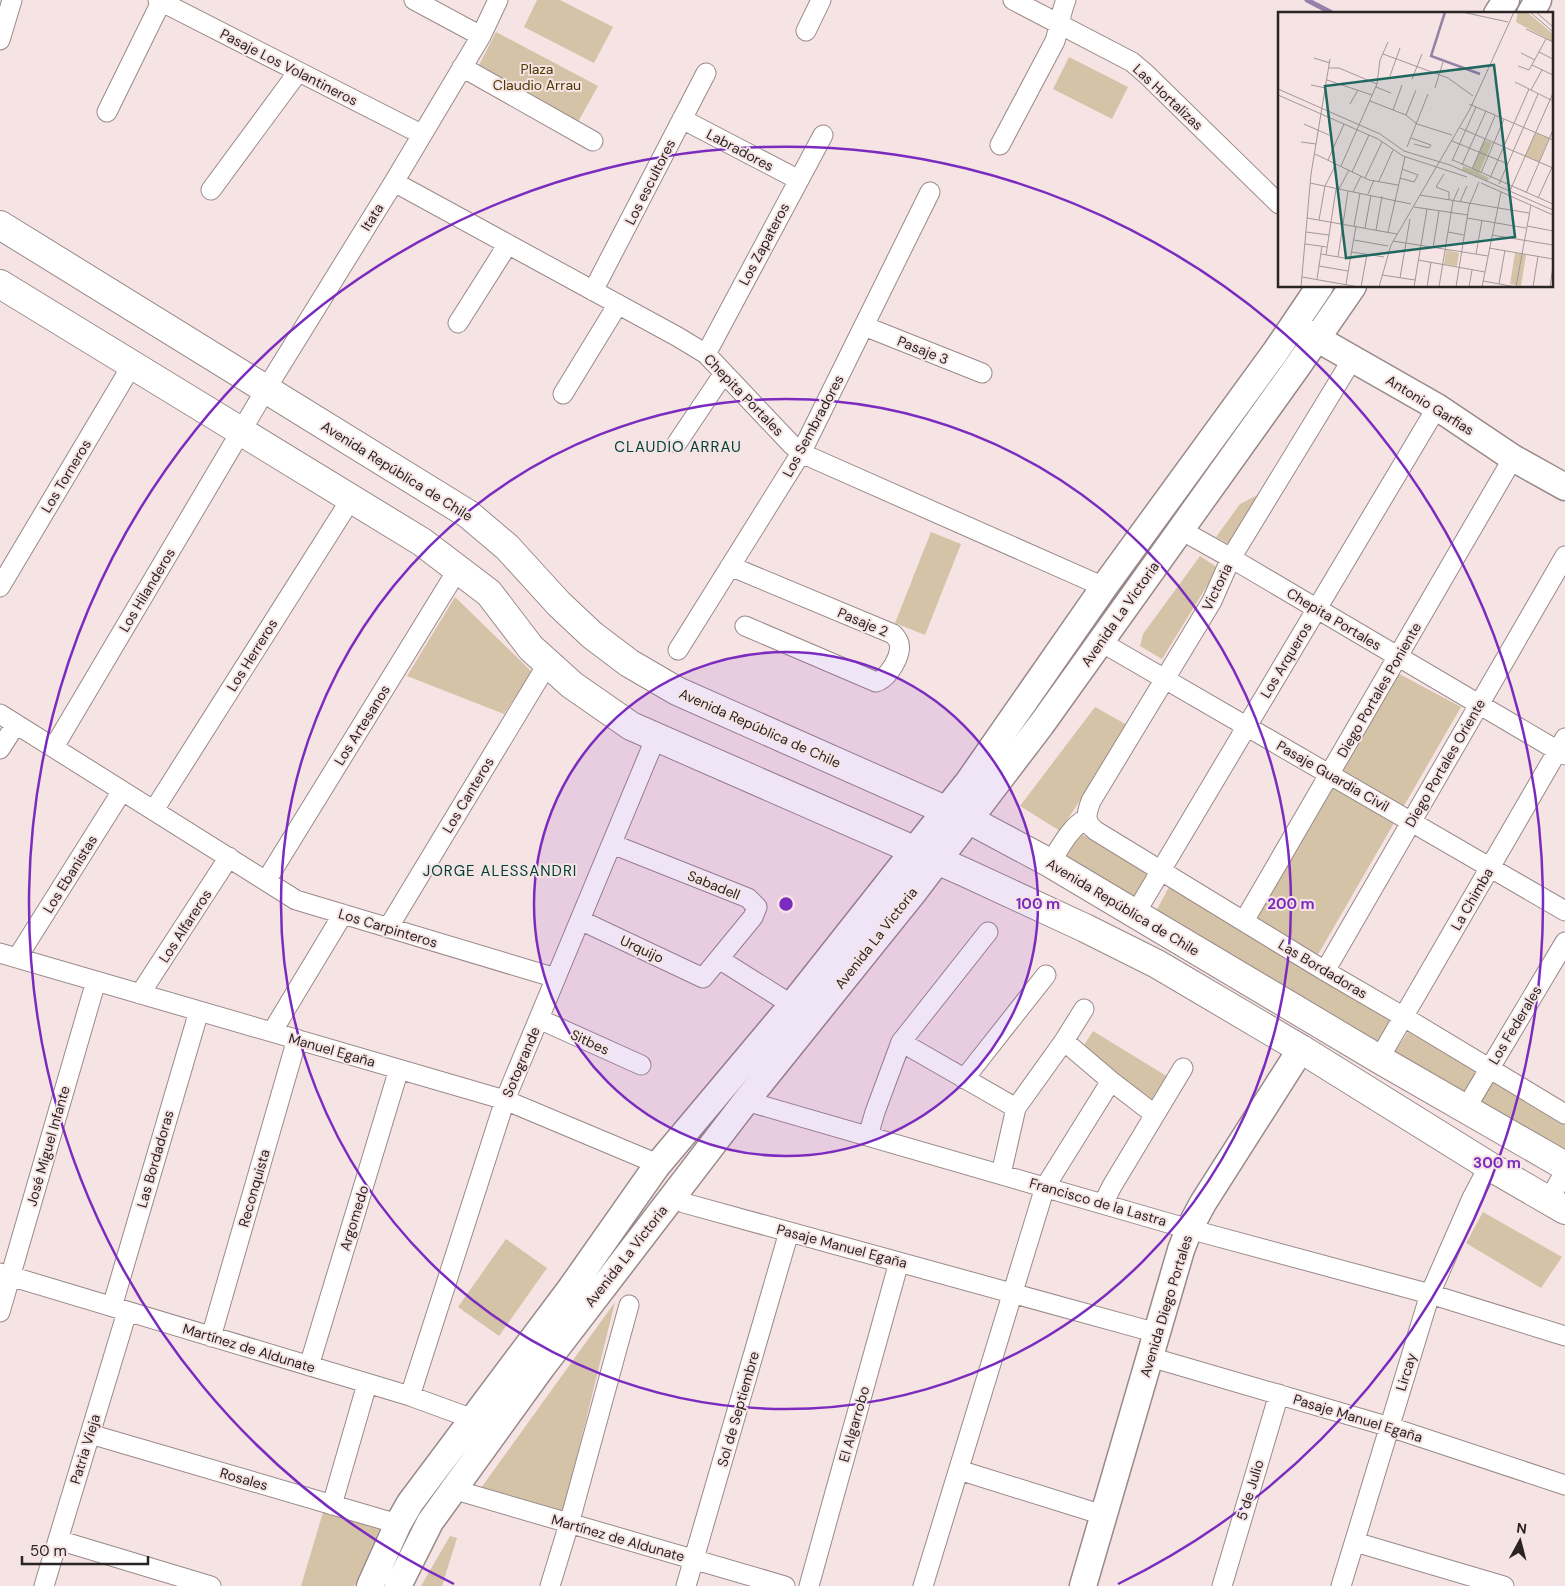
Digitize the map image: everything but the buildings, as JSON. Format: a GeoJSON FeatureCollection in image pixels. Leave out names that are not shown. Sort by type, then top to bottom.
{"type":"FeatureCollection","features":[{"type":"Feature","properties":{"kind":"main road"},"geometry":{"type":"LineString","coordinates":[[1498,12],[1506,0]]}},
{"type":"Feature","properties":{"kind":"main road"},"geometry":{"type":"LineString","coordinates":[[1531,12],[1538,0]]}},
{"type":"Feature","properties":{"kind":"main road","name":"Avenida República de Chile"},"geometry":{"type":"LineString","coordinates":[[0,225],[468,514],[507,547],[574,620],[629,663],[677,691],[956,816],[1050,863],[1379,1060],[1565,1166]]}},
{"type":"Feature","properties":{"kind":"main road"},"geometry":{"type":"LineString","coordinates":[[0,284],[422,542],[489,593],[531,648],[572,685],[631,726],[1061,916],[1157,964],[1301,1049],[1489,1166],[1557,1205]]}},
{"type":"Feature","properties":{"kind":"main road","name":"Avenida La Victoria"},"geometry":{"type":"LineString","coordinates":[[956,816],[969,781],[1104,587],[1294,325],[1319,288]]}},
{"type":"Feature","properties":{"kind":"main road","name":"Avenida La Victoria"},"geometry":{"type":"LineString","coordinates":[[370,1586],[398,1524],[410,1503],[483,1427],[578,1319],[746,1101],[925,855],[956,816],[1041,725],[1352,288]]}},
{"type":"Feature","properties":{"kind":"main road","name":"Antonio Garfias"},"geometry":{"type":"LineString","coordinates":[[1294,325],[1436,407],[1514,458],[1565,487]]}},
{"type":"Feature","properties":{"kind":"main road","name":"Avenida La Victoria"},"geometry":{"type":"LineString","coordinates":[[398,1586],[423,1533],[452,1489],[483,1427],[571,1288],[656,1167],[792,1005],[925,855]]}},
{"type":"Feature","properties":{"kind":"main road","name":"Avenida Diego Portales"},"geometry":{"type":"LineString","coordinates":[[1083,1586],[1181,1250],[1189,1229],[1203,1203],[1301,1049]]}},
{"type":"Feature","properties":{"kind":"street"},"geometry":{"type":"LineString","coordinates":[[0,40],[3,19],[12,0]]}},
{"type":"Feature","properties":{"kind":"street"},"geometry":{"type":"LineString","coordinates":[[414,0],[481,36]]}},
{"type":"Feature","properties":{"kind":"street","name":"Itata"},"geometry":{"type":"LineString","coordinates":[[240,432],[394,182],[481,36],[498,0]]}},
{"type":"Feature","properties":{"kind":"street"},"geometry":{"type":"LineString","coordinates":[[806,31],[821,0]]}},
{"type":"Feature","properties":{"kind":"street","name":"Las Hortalizas"},"geometry":{"type":"LineString","coordinates":[[1013,0],[1132,62],[1278,203]]}},
{"type":"Feature","properties":{"kind":"street"},"geometry":{"type":"LineString","coordinates":[[1000,144],[1055,41],[1066,0]]}},
{"type":"Feature","properties":{"kind":"street"},"geometry":{"type":"LineString","coordinates":[[106,112],[159,1]]}},
{"type":"Feature","properties":{"kind":"street","name":"Pasaje Los Volantineros"},"geometry":{"type":"LineString","coordinates":[[159,1],[421,134]]}},
{"type":"Feature","properties":{"kind":"street"},"geometry":{"type":"LineString","coordinates":[[462,67],[594,141]]}},
{"type":"Feature","properties":{"kind":"street"},"geometry":{"type":"LineString","coordinates":[[211,190],[298,72]]}},
{"type":"Feature","properties":{"kind":"street","name":"Los escultores"},"geometry":{"type":"LineString","coordinates":[[593,291],[706,73]]}},
{"type":"Feature","properties":{"kind":"street","name":"Labradores"},"geometry":{"type":"LineString","coordinates":[[682,119],[799,180]]}},
{"type":"Feature","properties":{"kind":"street","name":"Los Zapateros"},"geometry":{"type":"LineString","coordinates":[[706,354],[823,135]]}},
{"type":"Feature","properties":{"kind":"street","name":"Chepita Portales"},"geometry":{"type":"LineString","coordinates":[[394,182],[678,336],[706,354],[801,453],[1104,587]]}},
{"type":"Feature","properties":{"kind":"street","name":"Los Sembradores"},"geometry":{"type":"LineString","coordinates":[[678,650],[801,453],[930,192]]}},
{"type":"Feature","properties":{"kind":"street"},"geometry":{"type":"LineString","coordinates":[[458,323],[508,244]]}},
{"type":"Feature","properties":{"kind":"street"},"geometry":{"type":"LineString","coordinates":[[564,394],[618,304]]}},
{"type":"Feature","properties":{"kind":"street","name":"Pasaje 3"},"geometry":{"type":"LineString","coordinates":[[864,326],[982,373]]}},
{"type":"Feature","properties":{"kind":"street","name":"Victoria"},"geometry":{"type":"LineString","coordinates":[[1087,818],[1091,801],[1166,680],[1212,601],[1232,558],[1353,358]]}},
{"type":"Feature","properties":{"kind":"street","name":"Los Torneros"},"geometry":{"type":"LineString","coordinates":[[0,587],[132,365]]}},
{"type":"Feature","properties":{"kind":"street"},"geometry":{"type":"LineString","coordinates":[[677,443],[724,373]]}},
{"type":"Feature","properties":{"kind":"street","name":"Los Arqueros"},"geometry":{"type":"LineString","coordinates":[[1136,914],[1436,407]]}},
{"type":"Feature","properties":{"kind":"street","name":"Los Hilanderos"},"geometry":{"type":"LineString","coordinates":[[54,748],[240,432]]}},
{"type":"Feature","properties":{"kind":"street","name":"Diego Portales Poniente"},"geometry":{"type":"LineString","coordinates":[[1244,921],[1514,458]]}},
{"type":"Feature","properties":{"kind":"street","name":"Los Herreros"},"geometry":{"type":"LineString","coordinates":[[154,810],[351,499]]}},
{"type":"Feature","properties":{"kind":"street","name":"Chepita Portales"},"geometry":{"type":"LineString","coordinates":[[1181,530],[1232,558],[1479,704],[1562,748]]}},
{"type":"Feature","properties":{"kind":"street","name":"Diego Portales Oriente"},"geometry":{"type":"LineString","coordinates":[[1325,971],[1565,556]]}},
{"type":"Feature","properties":{"kind":"street","name":"Pasaje 2"},"geometry":{"type":"LineString","coordinates":[[730,566],[893,634],[899,641],[899,652],[886,678],[876,682],[745,626]]}},
{"type":"Feature","properties":{"kind":"street","name":"Los Artesanos"},"geometry":{"type":"LineString","coordinates":[[266,881],[458,570]]}},
{"type":"Feature","properties":{"kind":"street","name":"Pasaje Guardia Civil"},"geometry":{"type":"LineString","coordinates":[[1101,642],[1565,911]]}},
{"type":"Feature","properties":{"kind":"street","name":"Los Canteros"},"geometry":{"type":"LineString","coordinates":[[388,928],[548,663]]}},
{"type":"Feature","properties":{"kind":"street"},"geometry":{"type":"LineString","coordinates":[[0,714],[229,857]]}},
{"type":"Feature","properties":{"kind":"street"},"geometry":{"type":"LineString","coordinates":[[0,749],[16,724]]}},
{"type":"Feature","properties":{"kind":"street","name":"Sotogrande"},"geometry":{"type":"LineString","coordinates":[[410,1396],[504,1100],[656,737]]}},
{"type":"Feature","properties":{"kind":"street","name":"La Chimba"},"geometry":{"type":"LineString","coordinates":[[1379,1060],[1490,867],[1562,748]]}},
{"type":"Feature","properties":{"kind":"street","name":"Los Ebanistas"},"geometry":{"type":"LineString","coordinates":[[9,956],[122,791]]}},
{"type":"Feature","properties":{"kind":"street"},"geometry":{"type":"LineString","coordinates":[[1050,863],[1072,829],[1087,818]]}},
{"type":"Feature","properties":{"kind":"street","name":"Las Bordadoras"},"geometry":{"type":"LineString","coordinates":[[1087,818],[1090,826],[1096,831],[1325,971],[1404,1016],[1565,1114]]}},
{"type":"Feature","properties":{"kind":"street","name":"Sabadell"},"geometry":{"type":"LineString","coordinates":[[612,844],[748,898],[757,907],[754,918],[703,978]]}},
{"type":"Feature","properties":{"kind":"street","name":"Los Carpinteros"},"geometry":{"type":"LineString","coordinates":[[229,857],[296,900],[556,978]]}},
{"type":"Feature","properties":{"kind":"street","name":"Los Alfareros"},"geometry":{"type":"LineString","coordinates":[[140,994],[229,857]]}},
{"type":"Feature","properties":{"kind":"street"},"geometry":{"type":"LineString","coordinates":[[272,1032],[343,914]]}},
{"type":"Feature","properties":{"kind":"street","name":"Urquijo"},"geometry":{"type":"LineString","coordinates":[[580,920],[703,978]]}},
{"type":"Feature","properties":{"kind":"street"},"geometry":{"type":"LineString","coordinates":[[868,1136],[901,1042],[988,932]]}},
{"type":"Feature","properties":{"kind":"street","name":"Los Federales"},"geometry":{"type":"LineString","coordinates":[[1466,1108],[1565,942]]}},
{"type":"Feature","properties":{"kind":"street","name":"Manuel Egaña"},"geometry":{"type":"LineString","coordinates":[[9,956],[504,1100],[648,1160],[656,1167]]}},
{"type":"Feature","properties":{"kind":"street"},"geometry":{"type":"LineString","coordinates":[[719,959],[792,1005]]}},
{"type":"Feature","properties":{"kind":"street"},"geometry":{"type":"LineString","coordinates":[[964,1079],[1046,975]]}},
{"type":"Feature","properties":{"kind":"street","name":"José Miguel Infante"},"geometry":{"type":"LineString","coordinates":[[0,1312],[5,1275],[96,981]]}},
{"type":"Feature","properties":{"kind":"street"},"geometry":{"type":"LineString","coordinates":[[1001,1174],[1016,1108],[1084,1009]]}},
{"type":"Feature","properties":{"kind":"street","name":"Las Bordadoras"},"geometry":{"type":"LineString","coordinates":[[119,1310],[199,1011]]}},
{"type":"Feature","properties":{"kind":"street","name":"Sitbes"},"geometry":{"type":"LineString","coordinates":[[539,1019],[641,1065]]}},
{"type":"Feature","properties":{"kind":"street","name":"Reconquista"},"geometry":{"type":"LineString","coordinates":[[211,1337],[297,1039]]}},
{"type":"Feature","properties":{"kind":"street"},"geometry":{"type":"LineString","coordinates":[[1064,1040],[1111,1081],[1154,1114]]}},
{"type":"Feature","properties":{"kind":"street"},"geometry":{"type":"LineString","coordinates":[[901,1042],[1016,1108]]}},
{"type":"Feature","properties":{"kind":"street"},"geometry":{"type":"LineString","coordinates":[[1103,1204],[1154,1114],[1183,1068]]}},
{"type":"Feature","properties":{"kind":"street","name":"Argomedo"},"geometry":{"type":"LineString","coordinates":[[309,1366],[398,1069]]}},
{"type":"Feature","properties":{"kind":"street"},"geometry":{"type":"LineString","coordinates":[[923,1586],[1044,1187],[1111,1081]]}},
{"type":"Feature","properties":{"kind":"street","name":"Francisco de la Lastra"},"geometry":{"type":"LineString","coordinates":[[746,1101],[1189,1229],[1430,1294],[1565,1336]]}},
{"type":"Feature","properties":{"kind":"street","name":"Lircay"},"geometry":{"type":"LineString","coordinates":[[1341,1586],[1430,1294],[1472,1198],[1489,1166]]}},
{"type":"Feature","properties":{"kind":"street"},"geometry":{"type":"LineString","coordinates":[[1557,1205],[1565,1171]]}},
{"type":"Feature","properties":{"kind":"street","name":"Pasaje Manuel Egaña"},"geometry":{"type":"LineString","coordinates":[[674,1194],[684,1203],[1013,1293],[1279,1394],[1390,1427],[1565,1485]]}},
{"type":"Feature","properties":{"kind":"street","name":"Sol de Septiembre"},"geometry":{"type":"LineString","coordinates":[[686,1586],[789,1232]]}},
{"type":"Feature","properties":{"kind":"street","name":"El Algarrobo"},"geometry":{"type":"LineString","coordinates":[[809,1586],[899,1262]]}},
{"type":"Feature","properties":{"kind":"street","name":"Martínez de Aldunate"},"geometry":{"type":"LineString","coordinates":[[5,1275],[410,1396],[483,1427]]}},
{"type":"Feature","properties":{"kind":"street"},"geometry":{"type":"LineString","coordinates":[[550,1586],[569,1524],[629,1305]]}},
{"type":"Feature","properties":{"kind":"street","name":"Patria Vieja"},"geometry":{"type":"LineString","coordinates":[[44,1586],[90,1434],[119,1310]]}},
{"type":"Feature","properties":{"kind":"street"},"geometry":{"type":"LineString","coordinates":[[332,1505],[367,1384]]}},
{"type":"Feature","properties":{"kind":"street","name":"5 de Julio"},"geometry":{"type":"LineString","coordinates":[[1222,1586],[1279,1394]]}},
{"type":"Feature","properties":{"kind":"street","name":"Rosales"},"geometry":{"type":"LineString","coordinates":[[90,1434],[398,1524]]}},
{"type":"Feature","properties":{"kind":"street"},"geometry":{"type":"LineString","coordinates":[[959,1470],[1103,1515]]}},
{"type":"Feature","properties":{"kind":"street","name":"Martínez de Aldunate"},"geometry":{"type":"LineString","coordinates":[[452,1489],[785,1586]]}},
{"type":"Feature","properties":{"kind":"street"},"geometry":{"type":"LineString","coordinates":[[58,1540],[191,1583],[211,1586]]}},
{"type":"Feature","properties":{"kind":"street"},"geometry":{"type":"LineString","coordinates":[[1355,1542],[1504,1586]]}},
{"type":"Feature","properties":{"kind":"green space"},"geometry":{"type":"Polygon","coordinates":[[[537,0],[560,0],[613,27],[594,63],[524,27],[537,0]]]}},
{"type":"Feature","properties":{"kind":"green space","name":"Plaza Claudio Arrau"},"geometry":{"type":"Polygon","coordinates":[[[496,32],[598,86],[578,122],[477,69],[496,32]]]}},
{"type":"Feature","properties":{"kind":"green space"},"geometry":{"type":"Polygon","coordinates":[[[1069,57],[1128,87],[1112,119],[1053,89],[1069,57]]]}},
{"type":"Feature","properties":{"kind":"green space"},"geometry":{"type":"Polygon","coordinates":[[[1261,493],[1231,545],[1216,537],[1240,504],[1261,493]]]}},
{"type":"Feature","properties":{"kind":"green space"},"geometry":{"type":"Polygon","coordinates":[[[931,532],[961,544],[925,635],[895,623],[931,532]]]}},
{"type":"Feature","properties":{"kind":"green space"},"geometry":{"type":"Polygon","coordinates":[[[1200,556],[1218,568],[1162,659],[1140,646],[1143,634],[1200,556]]]}},
{"type":"Feature","properties":{"kind":"green space"},"geometry":{"type":"Polygon","coordinates":[[[455,597],[532,672],[504,714],[407,676],[455,597]]]}},
{"type":"Feature","properties":{"kind":"green space"},"geometry":{"type":"Polygon","coordinates":[[[1392,670],[1461,707],[1312,965],[1246,922],[1392,670]]]}},
{"type":"Feature","properties":{"kind":"green space"},"geometry":{"type":"Polygon","coordinates":[[[1095,707],[1129,726],[1060,831],[1020,806],[1095,707]]]}},
{"type":"Feature","properties":{"kind":"green space"},"geometry":{"type":"Polygon","coordinates":[[[1080,833],[1150,876],[1131,902],[1061,860],[1080,833]]]}},
{"type":"Feature","properties":{"kind":"green space"},"geometry":{"type":"Polygon","coordinates":[[[1170,885],[1392,1020],[1379,1048],[1153,917],[1170,885]]]}},
{"type":"Feature","properties":{"kind":"green space"},"geometry":{"type":"Polygon","coordinates":[[[1410,1029],[1479,1070],[1461,1098],[1392,1056],[1410,1029]]]}},
{"type":"Feature","properties":{"kind":"green space"},"geometry":{"type":"Polygon","coordinates":[[[1093,1031],[1173,1080],[1149,1118],[1077,1056],[1093,1031]]]}},
{"type":"Feature","properties":{"kind":"green space"},"geometry":{"type":"Polygon","coordinates":[[[1495,1079],[1565,1122],[1565,1151],[1479,1104],[1495,1079]]]}},
{"type":"Feature","properties":{"kind":"green space"},"geometry":{"type":"Polygon","coordinates":[[[1483,1212],[1562,1257],[1541,1288],[1466,1243],[1483,1212]]]}},
{"type":"Feature","properties":{"kind":"green space"},"geometry":{"type":"Polygon","coordinates":[[[506,1239],[547,1268],[499,1336],[458,1307],[506,1239]]]}},
{"type":"Feature","properties":{"kind":"green space"},"geometry":{"type":"Polygon","coordinates":[[[615,1302],[563,1513],[481,1488],[615,1302]]]}},
{"type":"Feature","properties":{"kind":"green space"},"geometry":{"type":"Polygon","coordinates":[[[324,1509],[381,1526],[354,1586],[301,1586],[324,1509]]]}},
{"type":"Feature","properties":{"kind":"green space"},"geometry":{"type":"Polygon","coordinates":[[[450,1536],[457,1538],[442,1586],[421,1586],[450,1536]]]}},
{"type":"Feature","properties":{"kind":"waterway"},"geometry":{"type":"LineString","coordinates":[[1307,0],[1330,12]]}},
{"type":"Feature","properties":{"kind":"district","name":"CLAUDIO ARRAU"},"geometry":{"type":"Point","coordinates":[678,447]}},
{"type":"Feature","properties":{"kind":"district","name":"JORGE ALESSANDRI"},"geometry":{"type":"Point","coordinates":[500,871]}}]}
